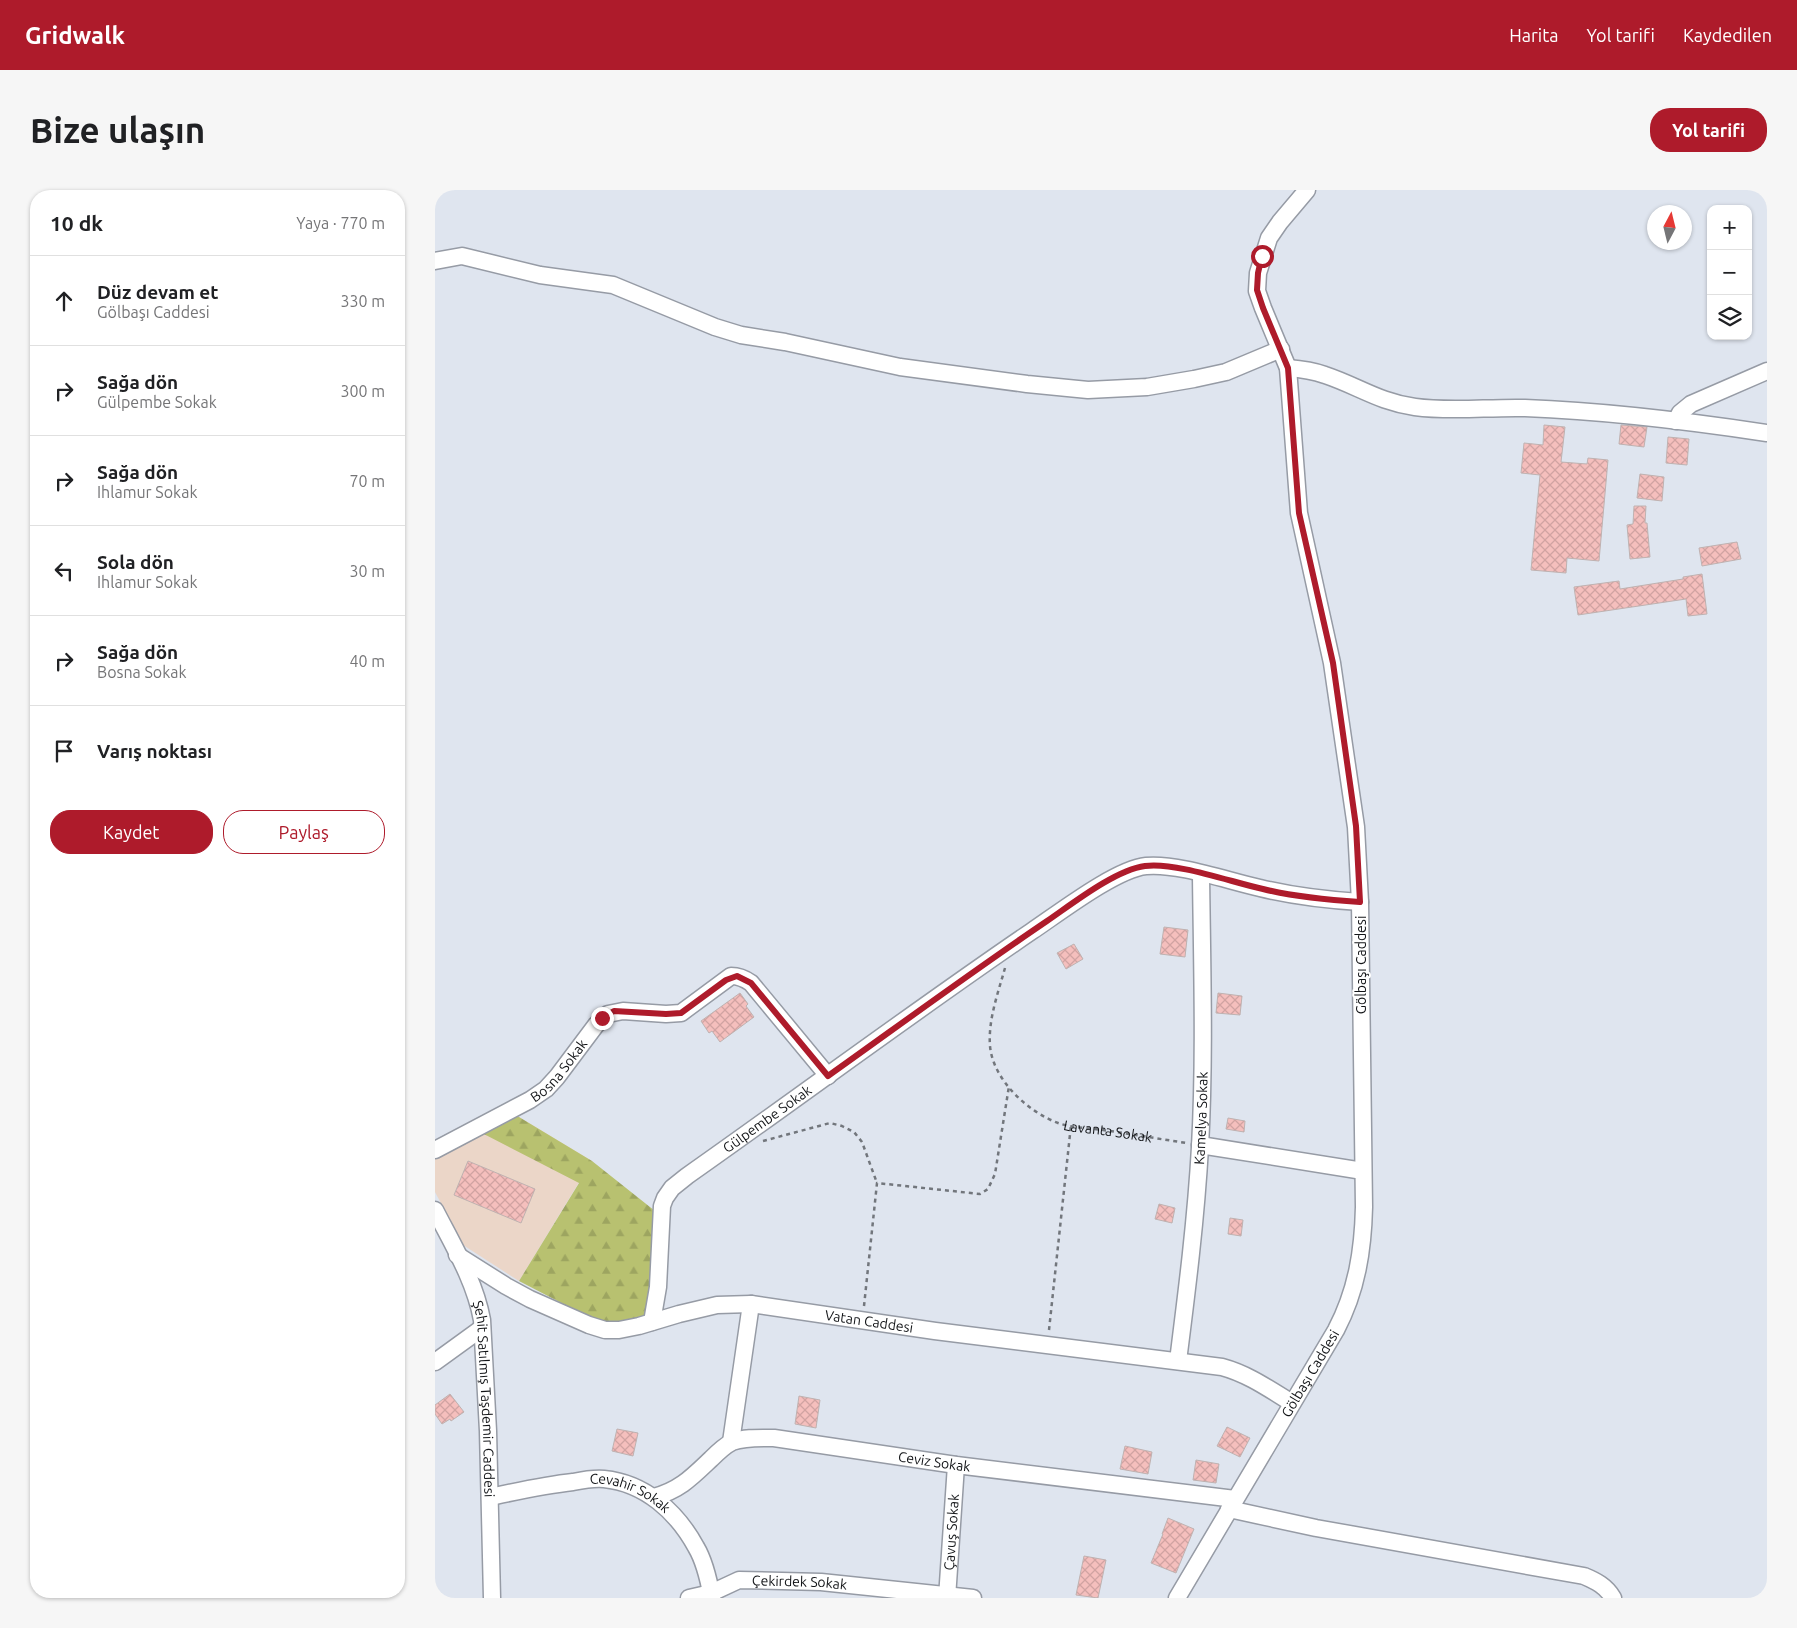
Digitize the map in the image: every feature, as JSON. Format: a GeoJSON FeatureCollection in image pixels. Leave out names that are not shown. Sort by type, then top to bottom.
{"type":"FeatureCollection","features":[{"type":"Feature","properties":{"kind":"street","name":"Gölbaşı Caddesi"},"geometry":{"type":"LineString","coordinates":[[1177,1598],[1336,1330],[1349,1299],[1362,1247],[1360,902],[1355,818],[1333,663],[1299,513],[1288,368],[1257,290],[1258,273],[1269,238],[1307,190]]}},
{"type":"Feature","properties":{"kind":"street"},"geometry":{"type":"LineString","coordinates":[[435,261],[462,256],[541,275],[613,285],[715,327],[741,335],[785,342],[900,367],[1027,384],[1088,390],[1147,387],[1225,372],[1281,349]]}},
{"type":"Feature","properties":{"kind":"street"},"geometry":{"type":"LineString","coordinates":[[1288,368],[1325,375],[1376,398],[1411,406],[1443,409],[1524,408],[1676,421],[1767,434]]}},
{"type":"Feature","properties":{"kind":"street"},"geometry":{"type":"LineString","coordinates":[[1676,421],[1680,413],[1691,404],[1767,371]]}},
{"type":"Feature","properties":{"kind":"street","name":"Gülpembe Sokak"},"geometry":{"type":"LineString","coordinates":[[652,1322],[658,1287],[660,1214],[665,1198],[672,1188],[1011,946],[1076,901],[1119,875],[1145,866],[1158,866],[1175,868],[1285,894],[1360,902]]}},
{"type":"Feature","properties":{"kind":"street","name":"Kamelya Sokak"},"geometry":{"type":"LineString","coordinates":[[1178,1361],[1196,1206],[1200,1145],[1203,1024],[1201,874]]}},
{"type":"Feature","properties":{"kind":"street","name":"Bosna Sokak"},"geometry":{"type":"LineString","coordinates":[[435,1150],[530,1100],[546,1089],[596,1025],[608,1014],[623,1011],[666,1014],[681,1013],[726,980],[737,976],[751,983],[828,1076]]}},
{"type":"Feature","properties":{"kind":"street"},"geometry":{"type":"LineString","coordinates":[[1200,1145],[1363,1171]]}},
{"type":"Feature","properties":{"kind":"street","name":"Şehit Satılmış Taşdemir Caddesi"},"geometry":{"type":"LineString","coordinates":[[435,1210],[442,1239],[457,1255],[476,1295],[482,1328],[490,1497],[492,1598]]}},
{"type":"Feature","properties":{"kind":"street","name":"Vatan Caddesi"},"geometry":{"type":"LineString","coordinates":[[457,1255],[506,1286],[589,1325],[605,1330],[619,1330],[717,1305],[751,1304],[935,1331],[1222,1367],[1256,1380],[1292,1403]]}},
{"type":"Feature","properties":{"kind":"street"},"geometry":{"type":"LineString","coordinates":[[654,1497],[678,1488],[731,1442],[751,1304]]}},
{"type":"Feature","properties":{"kind":"street"},"geometry":{"type":"LineString","coordinates":[[435,1362],[482,1328]]}},
{"type":"Feature","properties":{"kind":"street","name":"Ceviz Sokak"},"geometry":{"type":"LineString","coordinates":[[731,1442],[755,1438],[774,1438],[1232,1504],[1326,1530],[1584,1576],[1597,1582],[1609,1591],[1613,1598]]}},
{"type":"Feature","properties":{"kind":"street","name":"Çavuş Sokak"},"geometry":{"type":"LineString","coordinates":[[948,1596],[956,1465]]}},
{"type":"Feature","properties":{"kind":"street","name":"Cevahir Sokak"},"geometry":{"type":"LineString","coordinates":[[490,1497],[564,1483],[603,1479],[636,1488],[663,1504],[697,1548],[712,1596]]}},
{"type":"Feature","properties":{"kind":"street","name":"Çekirdek Sokak"},"geometry":{"type":"LineString","coordinates":[[689,1598],[712,1596],[739,1580],[821,1582],[973,1598]]}},
{"type":"Feature","properties":{"kind":"path","name":"Lavanta Sokak"},"geometry":{"type":"LineString","coordinates":[[1011,946],[990,1026],[990,1047],[993,1061],[1009,1086],[1021,1100],[1038,1113],[1058,1123],[1200,1145]]}},
{"type":"Feature","properties":{"kind":"path"},"geometry":{"type":"LineString","coordinates":[[877,1183],[980,1194],[988,1189],[995,1174],[1009,1086]]}},
{"type":"Feature","properties":{"kind":"path"},"geometry":{"type":"LineString","coordinates":[[756,1143],[830,1123],[854,1132],[862,1142],[877,1183],[863,1320]]}},
{"type":"Feature","properties":{"kind":"path"},"geometry":{"type":"LineString","coordinates":[[1048,1345],[1071,1126]]}},
{"type":"Feature","properties":{"kind":"shaded area"},"geometry":{"type":"Polygon","coordinates":[[[514,1114],[592,1161],[519,1281],[463,1245],[435,1192],[435,1157],[514,1114]]]}},
{"type":"Feature","properties":{"kind":"green space"},"geometry":{"type":"Polygon","coordinates":[[[514,1114],[592,1161],[655,1211],[654,1287],[647,1312],[639,1320],[617,1324],[600,1323],[519,1281],[579,1183],[480,1132],[514,1114]]]}},
{"type":"Feature","properties":{"kind":"building"},"geometry":{"type":"Polygon","coordinates":[[[1544,425],[1565,427],[1561,462],[1587,464],[1588,458],[1608,460],[1599,561],[1567,558],[1566,573],[1531,570],[1540,475],[1521,473],[1524,443],[1543,445],[1544,425]]]}},
{"type":"Feature","properties":{"kind":"building"},"geometry":{"type":"Polygon","coordinates":[[[1621,425],[1647,427],[1644,447],[1619,444],[1621,425]]]}},
{"type":"Feature","properties":{"kind":"building"},"geometry":{"type":"Polygon","coordinates":[[[1668,437],[1689,439],[1687,465],[1666,463],[1668,437]]]}},
{"type":"Feature","properties":{"kind":"building"},"geometry":{"type":"Polygon","coordinates":[[[1640,474],[1664,477],[1662,501],[1637,498],[1640,474]]]}},
{"type":"Feature","properties":{"kind":"building"},"geometry":{"type":"Polygon","coordinates":[[[1634,506],[1646,506],[1645,523],[1647,523],[1650,557],[1630,559],[1627,525],[1633,524],[1634,506]]]}},
{"type":"Feature","properties":{"kind":"building"},"geometry":{"type":"Polygon","coordinates":[[[1737,542],[1741,559],[1702,566],[1699,548],[1737,542]]]}},
{"type":"Feature","properties":{"kind":"building"},"geometry":{"type":"Polygon","coordinates":[[[1702,574],[1707,614],[1688,616],[1686,599],[1578,615],[1574,587],[1619,581],[1620,589],[1702,574]]]}},
{"type":"Feature","properties":{"kind":"building"},"geometry":{"type":"Polygon","coordinates":[[[1164,927],[1188,930],[1185,957],[1160,954],[1164,927]]]}},
{"type":"Feature","properties":{"kind":"building"},"geometry":{"type":"Polygon","coordinates":[[[1074,944],[1083,959],[1066,969],[1057,953],[1074,944]]]}},
{"type":"Feature","properties":{"kind":"building"},"geometry":{"type":"Polygon","coordinates":[[[740,993],[754,1017],[720,1042],[712,1031],[709,1033],[701,1021],[740,993]]]}},
{"type":"Feature","properties":{"kind":"building"},"geometry":{"type":"Polygon","coordinates":[[[1218,993],[1242,996],[1240,1015],[1216,1013],[1218,993]]]}},
{"type":"Feature","properties":{"kind":"building"},"geometry":{"type":"Polygon","coordinates":[[[1228,1118],[1245,1121],[1244,1132],[1226,1129],[1228,1118]]]}},
{"type":"Feature","properties":{"kind":"building"},"geometry":{"type":"Polygon","coordinates":[[[468,1161],[535,1189],[521,1223],[454,1195],[468,1161]]]}},
{"type":"Feature","properties":{"kind":"building"},"geometry":{"type":"Polygon","coordinates":[[[1159,1204],[1175,1208],[1172,1223],[1155,1219],[1159,1204]]]}},
{"type":"Feature","properties":{"kind":"building"},"geometry":{"type":"Polygon","coordinates":[[[1230,1218],[1243,1220],[1241,1236],[1228,1234],[1230,1218]]]}},
{"type":"Feature","properties":{"kind":"building"},"geometry":{"type":"Polygon","coordinates":[[[450,1394],[464,1412],[451,1421],[450,1419],[442,1424],[435,1414],[435,1405],[450,1394]]]}},
{"type":"Feature","properties":{"kind":"building"},"geometry":{"type":"Polygon","coordinates":[[[799,1396],[820,1400],[816,1428],[795,1424],[799,1396]]]}},
{"type":"Feature","properties":{"kind":"building"},"geometry":{"type":"Polygon","coordinates":[[[1227,1427],[1250,1438],[1240,1457],[1217,1446],[1227,1427]]]}},
{"type":"Feature","properties":{"kind":"building"},"geometry":{"type":"Polygon","coordinates":[[[617,1429],[638,1433],[633,1456],[612,1451],[617,1429]]]}},
{"type":"Feature","properties":{"kind":"building"},"geometry":{"type":"Polygon","coordinates":[[[1125,1446],[1152,1452],[1148,1474],[1120,1469],[1125,1446]]]}},
{"type":"Feature","properties":{"kind":"building"},"geometry":{"type":"Polygon","coordinates":[[[1196,1460],[1219,1464],[1216,1483],[1193,1480],[1196,1460]]]}},
{"type":"Feature","properties":{"kind":"building"},"geometry":{"type":"Polygon","coordinates":[[[1168,1518],[1194,1529],[1176,1573],[1151,1563],[1168,1518]]]}},
{"type":"Feature","properties":{"kind":"building"},"geometry":{"type":"Polygon","coordinates":[[[1084,1556],[1106,1560],[1098,1598],[1076,1595],[1084,1556]]]}},
{"type":"Feature","properties":{"kind":"route"},"geometry":{"type":"LineString","coordinates":[[602,1018],[614,1011],[681,1013],[731,976],[737,976],[751,983],[828,1076],[1005,949],[1076,901],[1119,875],[1134,869],[1145,866],[1175,868],[1285,894],[1360,902],[1356,826],[1333,663],[1299,513],[1288,368],[1257,290],[1262,256]]}}]}
